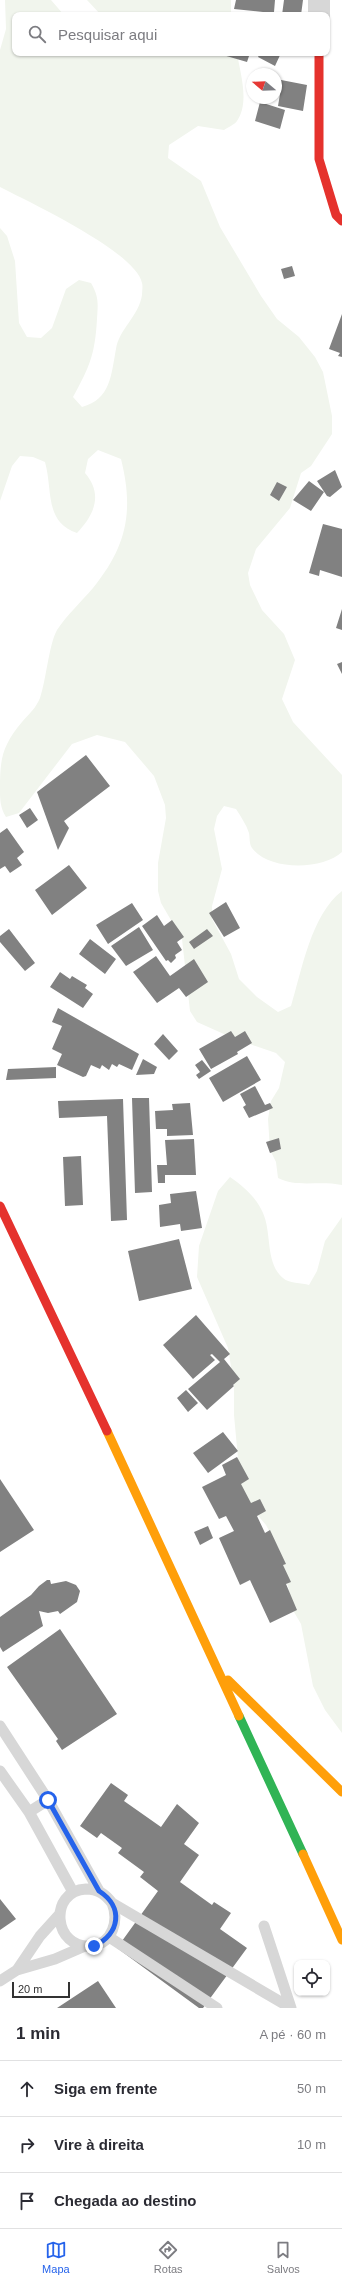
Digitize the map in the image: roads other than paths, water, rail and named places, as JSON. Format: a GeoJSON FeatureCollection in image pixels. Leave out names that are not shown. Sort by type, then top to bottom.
{"type":"FeatureCollection","features":[{"type":"Feature","properties":{"kind":"main road"},"geometry":{"type":"LineString","coordinates":[[319,56],[318,159],[336,215],[342,221]]}},
{"type":"Feature","properties":{"kind":"main road"},"geometry":{"type":"LineString","coordinates":[[0,1206],[82,1376],[342,1940]]}},
{"type":"Feature","properties":{"kind":"main road"},"geometry":{"type":"LineString","coordinates":[[218,1669],[342,1792]]}},
{"type":"Feature","properties":{"kind":"street"},"geometry":{"type":"LineString","coordinates":[[319,0],[319,12]]}},
{"type":"Feature","properties":{"kind":"lane"},"geometry":{"type":"LineString","coordinates":[[0,1726],[48,1800],[99,1891],[112,1903],[291,2008]]}},
{"type":"Feature","properties":{"kind":"lane"},"geometry":{"type":"LineString","coordinates":[[0,1771],[29,1812],[73,1892]]}},
{"type":"Feature","properties":{"kind":"lane"},"geometry":{"type":"LineString","coordinates":[[29,1812],[48,1800]]}},
{"type":"Feature","properties":{"kind":"lane"},"geometry":{"type":"LineString","coordinates":[[99,1891],[86,1889],[73,1892],[61,1906],[59,1915],[61,1928],[68,1939],[85,1946],[94,1946],[109,1937],[116,1920],[112,1903]]}},
{"type":"Feature","properties":{"kind":"lane"},"geometry":{"type":"LineString","coordinates":[[17,1970],[40,1936],[59,1915]]}},
{"type":"Feature","properties":{"kind":"lane"},"geometry":{"type":"LineString","coordinates":[[264,1926],[291,2008]]}},
{"type":"Feature","properties":{"kind":"lane"},"geometry":{"type":"LineString","coordinates":[[109,1937],[217,2008]]}},
{"type":"Feature","properties":{"kind":"lane"},"geometry":{"type":"LineString","coordinates":[[0,1981],[17,1970],[55,1959],[85,1946]]}}]}
